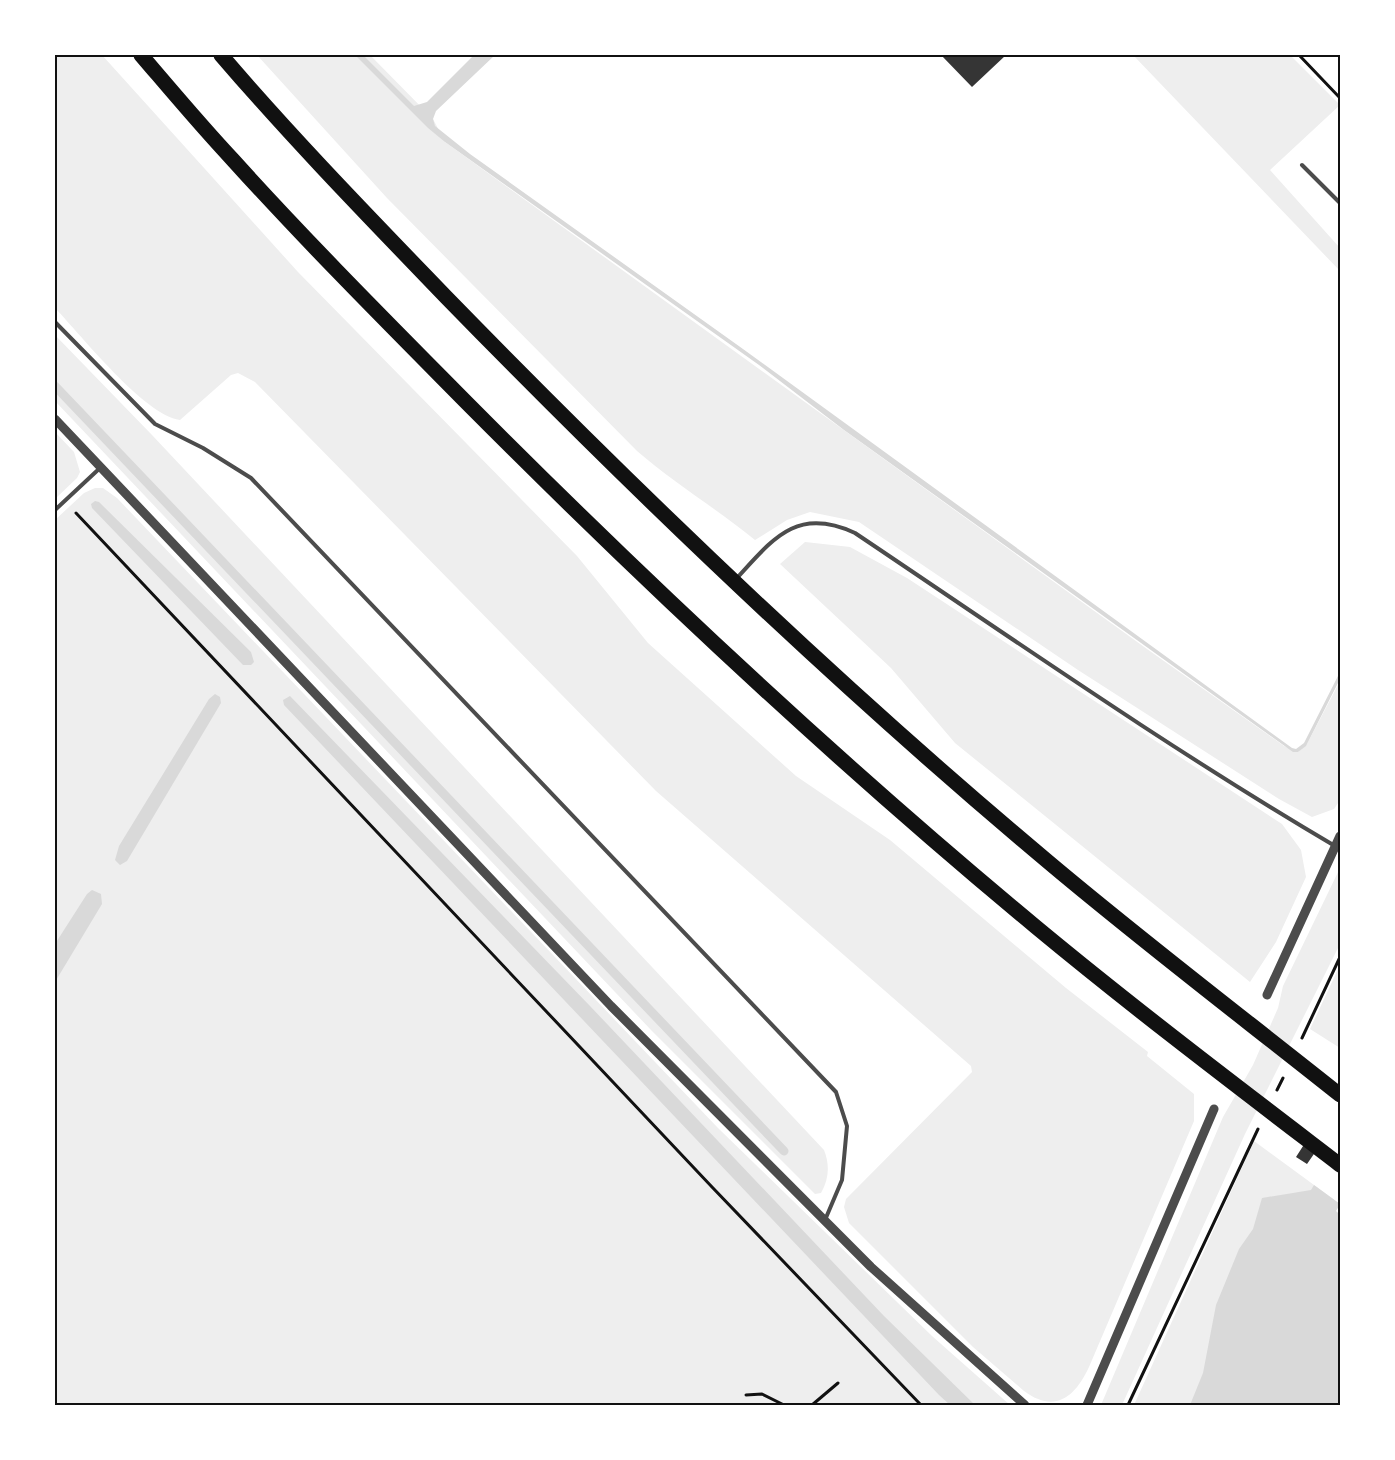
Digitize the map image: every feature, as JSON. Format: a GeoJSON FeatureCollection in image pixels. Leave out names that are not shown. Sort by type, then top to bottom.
{"type":"FeatureCollection","features":[{"type":"Feature","properties":{"kind":"highway"},"geometry":{"type":"LineString","coordinates":[[141,55],[232,160],[371,306],[554,490],[717,647],[847,765],[1020,913],[1172,1037],[1340,1165]]}},
{"type":"Feature","properties":{"kind":"highway"},"geometry":{"type":"LineString","coordinates":[[221,55],[289,134],[571,426],[734,580],[896,730],[1016,834],[1201,986],[1340,1095]]}},
{"type":"Feature","properties":{"kind":"street"},"geometry":{"type":"LineString","coordinates":[[55,419],[604,999],[871,1267],[1025,1405]]}},
{"type":"Feature","properties":{"kind":"street"},"geometry":{"type":"LineString","coordinates":[[1267,995],[1340,836]]}},
{"type":"Feature","properties":{"kind":"street"},"geometry":{"type":"LineString","coordinates":[[1087,1405],[1214,1109]]}},
{"type":"Feature","properties":{"kind":"lane"},"geometry":{"type":"LineString","coordinates":[[1302,165],[1340,203]]}},
{"type":"Feature","properties":{"kind":"lane"},"geometry":{"type":"LineString","coordinates":[[55,322],[154,424],[203,448],[251,478],[836,1092],[847,1126],[842,1180],[825,1220]]}},
{"type":"Feature","properties":{"kind":"lane"},"geometry":{"type":"LineString","coordinates":[[55,510],[100,468]]}},
{"type":"Feature","properties":{"kind":"lane"},"geometry":{"type":"LineString","coordinates":[[734,580],[770,542],[791,527],[814,523],[835,523],[855,533],[1273,810],[1335,846]]}},
{"type":"Feature","properties":{"kind":"path"},"geometry":{"type":"LineString","coordinates":[[1299,55],[1340,98]]}},
{"type":"Feature","properties":{"kind":"path"},"geometry":{"type":"LineString","coordinates":[[65,501],[712,1187],[922,1405]]}},
{"type":"Feature","properties":{"kind":"path"},"geometry":{"type":"LineString","coordinates":[[1298,1047],[1340,957]]}},
{"type":"Feature","properties":{"kind":"path"},"geometry":{"type":"LineString","coordinates":[[1276,1092],[1285,1074]]}},
{"type":"Feature","properties":{"kind":"path"},"geometry":{"type":"LineString","coordinates":[[1128,1405],[1259,1127]]}},
{"type":"Feature","properties":{"kind":"path"},"geometry":{"type":"LineString","coordinates":[[812,1405],[838,1383]]}},
{"type":"Feature","properties":{"kind":"path"},"geometry":{"type":"LineString","coordinates":[[746,1395],[762,1394],[784,1405]]}},
{"type":"Feature","properties":{"kind":"shaded area"},"geometry":{"type":"Polygon","coordinates":[[[55,55],[102,55],[298,272],[577,556],[648,643],[796,776],[890,840],[1066,988],[1148,1052],[1147,1056],[1194,1094],[1194,1121],[1089,1367],[1077,1387],[1070,1394],[1063,1399],[1045,1401],[1035,1398],[1024,1391],[973,1347],[849,1223],[844,1207],[846,1199],[972,1072],[971,1066],[656,791],[255,382],[238,373],[231,375],[180,420],[165,415],[132,390],[114,373],[55,308],[55,55]]]}},
{"type":"Feature","properties":{"kind":"shaded area"},"geometry":{"type":"Polygon","coordinates":[[[257,55],[370,55],[433,119],[445,142],[1284,746],[1298,752],[1307,744],[1340,681],[1340,800],[1334,809],[1312,817],[1279,799],[1078,670],[859,522],[810,512],[787,520],[755,540],[637,451],[387,198],[257,55]]]}},
{"type":"Feature","properties":{"kind":"shaded area"},"geometry":{"type":"Polygon","coordinates":[[[355,55],[363,55],[414,106],[427,102],[474,55],[495,55],[436,111],[433,119],[435,126],[470,154],[743,349],[1292,748],[1296,749],[1304,743],[1340,672],[1340,679],[1306,746],[1298,752],[1293,752],[844,430],[759,365],[445,142],[428,128],[355,55]]]}},
{"type":"Feature","properties":{"kind":"shaded area"},"geometry":{"type":"Polygon","coordinates":[[[1133,55],[1290,55],[1340,105],[1270,170],[1340,248],[1340,271],[1133,55]]]}},
{"type":"Feature","properties":{"kind":"shaded area"},"geometry":{"type":"Polygon","coordinates":[[[55,335],[152,435],[824,1150],[828,1172],[821,1193],[815,1194],[651,1030],[55,401],[55,335]]]}},
{"type":"Feature","properties":{"kind":"shaded area"},"geometry":{"type":"Polygon","coordinates":[[[55,432],[74,452],[80,472],[77,478],[55,499],[55,432]]]}},
{"type":"Feature","properties":{"kind":"shaded area"},"geometry":{"type":"Polygon","coordinates":[[[95,488],[103,488],[117,498],[718,1128],[932,1336],[1010,1405],[55,1405],[55,520],[84,493],[95,488]]]}},
{"type":"Feature","properties":{"kind":"shaded area"},"geometry":{"type":"Polygon","coordinates":[[[95,501],[99,502],[251,652],[254,662],[251,665],[243,665],[92,508],[91,504],[95,501]]]}},
{"type":"Feature","properties":{"kind":"shaded area"},"geometry":{"type":"Polygon","coordinates":[[[805,542],[850,547],[907,578],[1282,824],[1301,850],[1306,877],[1276,942],[1250,982],[955,743],[891,668],[780,564],[805,542]]]}},
{"type":"Feature","properties":{"kind":"shaded area"},"geometry":{"type":"Polygon","coordinates":[[[215,694],[220,697],[221,703],[127,861],[120,865],[115,860],[119,846],[209,699],[215,694]]]}},
{"type":"Feature","properties":{"kind":"shaded area"},"geometry":{"type":"Polygon","coordinates":[[[290,696],[590,1006],[884,1316],[975,1405],[950,1405],[939,1395],[284,705],[283,700],[290,696]]]}},
{"type":"Feature","properties":{"kind":"shaded area"},"geometry":{"type":"Polygon","coordinates":[[[1340,868],[1340,944],[1245,1134],[1122,1405],[1101,1405],[1223,1117],[1253,1065],[1278,1008],[1283,986],[1340,868]]]}},
{"type":"Feature","properties":{"kind":"shaded area"},"geometry":{"type":"Polygon","coordinates":[[[92,890],[101,894],[102,904],[55,982],[55,944],[87,894],[92,890]]]}},
{"type":"Feature","properties":{"kind":"shaded area"},"geometry":{"type":"Polygon","coordinates":[[[1340,965],[1340,1048],[1310,1029],[1340,965]]]}},
{"type":"Feature","properties":{"kind":"shaded area"},"geometry":{"type":"Polygon","coordinates":[[[1254,1141],[1340,1204],[1336,1211],[1340,1215],[1340,1405],[1134,1405],[1254,1141]]]}},
{"type":"Feature","properties":{"kind":"shaded area"},"geometry":{"type":"Polygon","coordinates":[[[1314,1185],[1340,1204],[1336,1211],[1340,1215],[1340,1405],[1190,1405],[1203,1373],[1216,1305],[1239,1249],[1253,1229],[1262,1198],[1311,1190],[1314,1185]]]}},
{"type":"Feature","properties":{"kind":"pier"},"geometry":{"type":"Polygon","coordinates":[[[1340,1143],[1340,1197],[1315,1178],[1340,1143]]]}},
{"type":"Feature","properties":{"kind":"building"},"geometry":{"type":"Polygon","coordinates":[[[941,55],[1006,55],[972,87],[941,55]]]}},
{"type":"Feature","properties":{"kind":"building"},"geometry":{"type":"Polygon","coordinates":[[[1305,1143],[1316,1151],[1307,1164],[1296,1157],[1305,1143]]]}},
{"type":"Feature","properties":{"kind":"waterway"},"geometry":{"type":"LineString","coordinates":[[55,386],[784,1151]]}}]}
